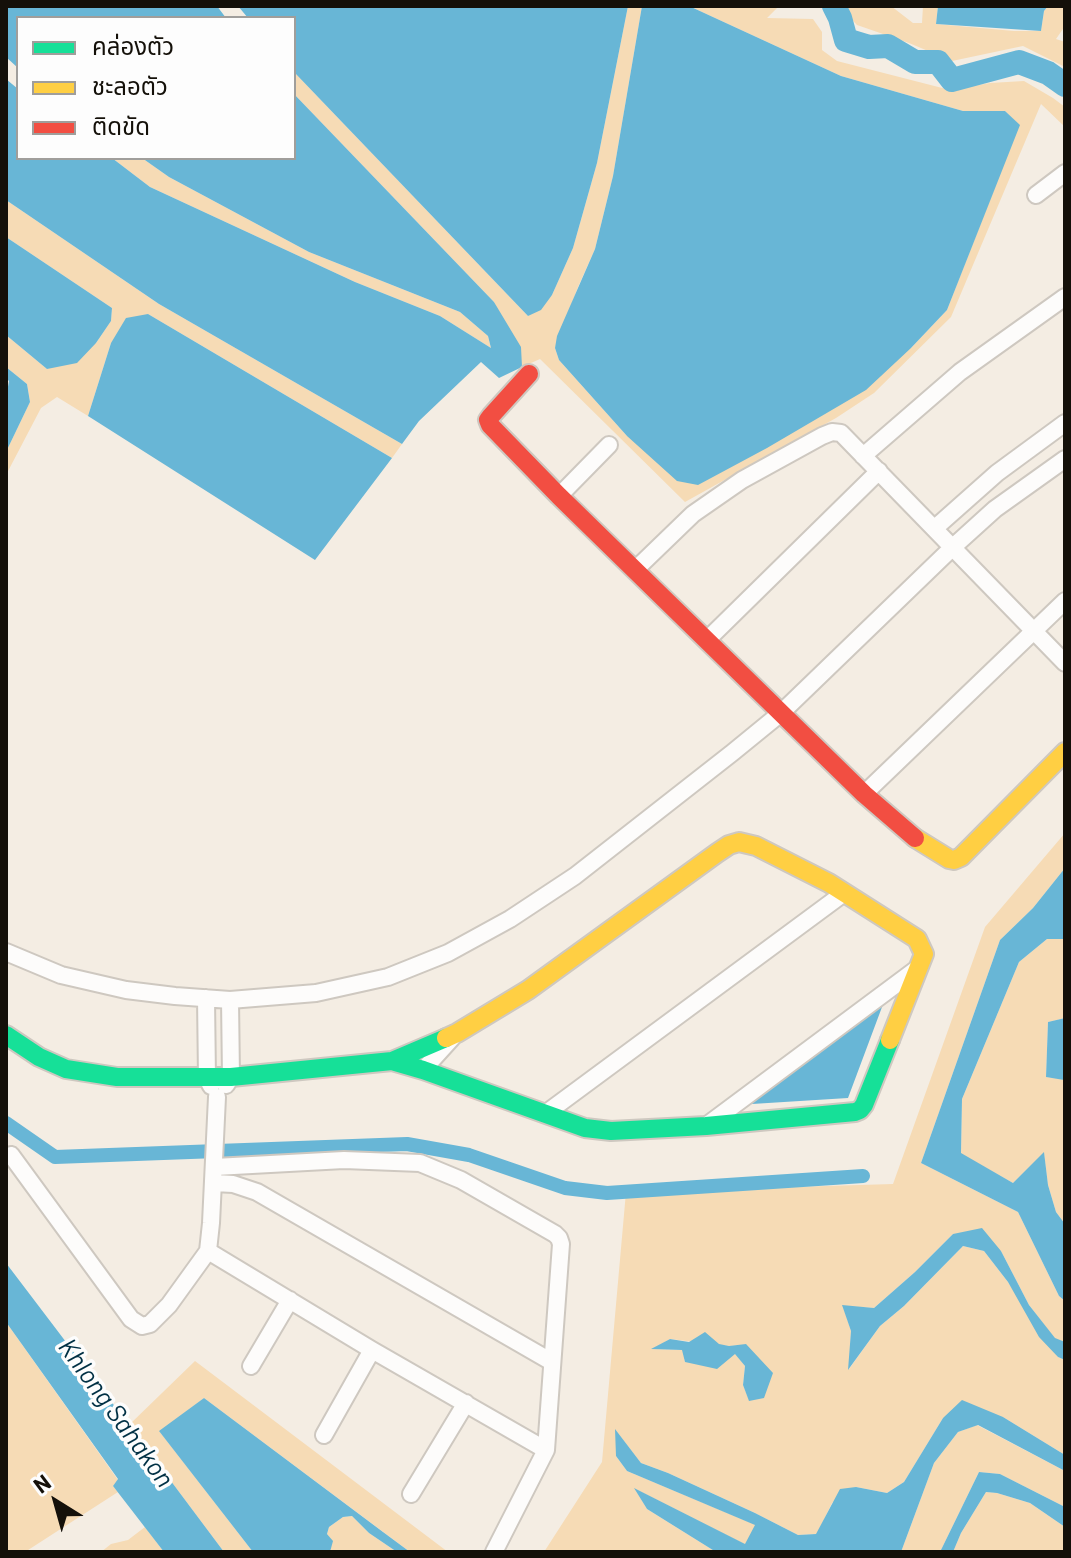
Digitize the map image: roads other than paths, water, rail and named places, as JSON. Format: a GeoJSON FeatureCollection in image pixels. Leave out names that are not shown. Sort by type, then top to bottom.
{"type":"FeatureCollection","features":[{"type":"Feature","properties":{"kind":"street"},"geometry":{"type":"LineString","coordinates":[[1036,195],[1065,173]]}},
{"type":"Feature","properties":{"kind":"street"},"geometry":{"type":"LineString","coordinates":[[863,456],[960,372],[1065,297]]}},
{"type":"Feature","properties":{"kind":"street"},"geometry":{"type":"LineString","coordinates":[[529,374],[488,420],[490,425],[864,794],[915,838],[954,860],[967,851],[1065,752]]}},
{"type":"Feature","properties":{"kind":"street"},"geometry":{"type":"LineString","coordinates":[[935,528],[997,473],[1065,423]]}},
{"type":"Feature","properties":{"kind":"street"},"geometry":{"type":"LineString","coordinates":[[635,570],[693,514],[742,480],[822,436],[841,433],[1065,663]]}},
{"type":"Feature","properties":{"kind":"street"},"geometry":{"type":"LineString","coordinates":[[559,496],[609,445]]}},
{"type":"Feature","properties":{"kind":"street"},"geometry":{"type":"LineString","coordinates":[[6,952],[61,975],[126,990],[230,1000],[316,993],[388,977],[448,953],[510,919],[575,876],[732,753],[781,713],[953,547],[1012,496],[1065,459]]}},
{"type":"Feature","properties":{"kind":"street"},"geometry":{"type":"LineString","coordinates":[[707,640],[879,471]]}},
{"type":"Feature","properties":{"kind":"street"},"geometry":{"type":"LineString","coordinates":[[864,794],[1065,601]]}},
{"type":"Feature","properties":{"kind":"street"},"geometry":{"type":"LineString","coordinates":[[6,1035],[39,1057],[66,1069],[117,1077],[231,1077],[392,1061],[457,1033],[528,990],[729,845],[739,842],[756,846],[829,883],[917,939],[924,954],[864,1105],[855,1112],[611,1131],[585,1128],[392,1061]]}},
{"type":"Feature","properties":{"kind":"street"},"geometry":{"type":"LineString","coordinates":[[545,1114],[844,893]]}},
{"type":"Feature","properties":{"kind":"street"},"geometry":{"type":"LineString","coordinates":[[706,1126],[919,967]]}},
{"type":"Feature","properties":{"kind":"street"},"geometry":{"type":"LineString","coordinates":[[11,1155],[131,1319],[142,1326],[150,1324],[169,1305],[208,1251],[217,1097],[207,1078],[206,998]]}},
{"type":"Feature","properties":{"kind":"street"},"geometry":{"type":"LineString","coordinates":[[217,1097],[231,1077],[230,1000]]}},
{"type":"Feature","properties":{"kind":"street"},"geometry":{"type":"LineString","coordinates":[[423,1070],[457,1033]]}},
{"type":"Feature","properties":{"kind":"street"},"geometry":{"type":"LineString","coordinates":[[215,1172],[249,1165],[344,1160],[420,1163],[461,1180],[555,1234],[561,1244],[546,1450],[494,1552]]}},
{"type":"Feature","properties":{"kind":"street"},"geometry":{"type":"LineString","coordinates":[[245,1188],[249,1165]]}},
{"type":"Feature","properties":{"kind":"street"},"geometry":{"type":"LineString","coordinates":[[215,1172],[228,1183],[257,1192],[552,1362]]}},
{"type":"Feature","properties":{"kind":"street"},"geometry":{"type":"LineString","coordinates":[[208,1251],[546,1450]]}},
{"type":"Feature","properties":{"kind":"street"},"geometry":{"type":"LineString","coordinates":[[251,1366],[290,1300]]}},
{"type":"Feature","properties":{"kind":"street"},"geometry":{"type":"LineString","coordinates":[[324,1435],[372,1350]]}},
{"type":"Feature","properties":{"kind":"street"},"geometry":{"type":"LineString","coordinates":[[411,1494],[466,1403]]}},
{"type":"Feature","properties":{"kind":"water"},"geometry":{"type":"Polygon","coordinates":[[[6,6],[217,6],[224,16],[16,16],[16,66],[6,57],[6,6]]]}},
{"type":"Feature","properties":{"kind":"water"},"geometry":{"type":"Polygon","coordinates":[[[238,6],[628,6],[597,163],[573,248],[552,295],[541,310],[528,316],[296,74],[296,16],[246,16],[238,6]]]}},
{"type":"Feature","properties":{"kind":"water"},"geometry":{"type":"Polygon","coordinates":[[[642,6],[689,6],[841,76],[963,111],[1005,111],[1020,125],[947,310],[866,390],[698,485],[677,481],[627,436],[559,360],[555,348],[557,336],[595,249],[613,176],[642,6]]]}},
{"type":"Feature","properties":{"kind":"water"},"geometry":{"type":"Polygon","coordinates":[[[938,6],[1048,6],[1044,11],[1041,31],[936,24],[938,6]]]}},
{"type":"Feature","properties":{"kind":"water"},"geometry":{"type":"Polygon","coordinates":[[[6,79],[16,87],[16,160],[115,160],[150,187],[355,282],[440,316],[491,348],[488,336],[460,312],[309,252],[169,177],[145,160],[296,160],[296,96],[494,302],[521,347],[522,367],[499,378],[481,362],[419,421],[402,444],[159,304],[6,200],[6,79]]]}},
{"type":"Feature","properties":{"kind":"water"},"geometry":{"type":"Polygon","coordinates":[[[6,237],[112,308],[111,321],[77,363],[47,369],[6,335],[6,237]]]}},
{"type":"Feature","properties":{"kind":"water"},"geometry":{"type":"Polygon","coordinates":[[[148,314],[392,458],[315,560],[88,416],[111,343],[126,318],[148,314]]]}},
{"type":"Feature","properties":{"kind":"water"},"geometry":{"type":"Polygon","coordinates":[[[6,367],[27,384],[30,402],[6,452],[9,381],[6,367]]]}},
{"type":"Feature","properties":{"kind":"water"},"geometry":{"type":"Polygon","coordinates":[[[1065,868],[1065,939],[1047,939],[1019,962],[962,1099],[961,1153],[1013,1183],[1044,1152],[1048,1185],[1056,1212],[1065,1224],[1065,1301],[1059,1296],[1018,1212],[921,1163],[1000,940],[1033,908],[1065,868]]]}},
{"type":"Feature","properties":{"kind":"water"},"geometry":{"type":"Polygon","coordinates":[[[885,999],[848,1098],[736,1105],[885,999]]]}},
{"type":"Feature","properties":{"kind":"water"},"geometry":{"type":"Polygon","coordinates":[[[1065,1018],[1064,1080],[1046,1077],[1048,1022],[1065,1018]]]}},
{"type":"Feature","properties":{"kind":"water"},"geometry":{"type":"Polygon","coordinates":[[[982,1228],[1001,1251],[1029,1305],[1055,1338],[1065,1342],[1065,1360],[1039,1337],[1008,1282],[984,1251],[963,1246],[880,1326],[848,1370],[851,1331],[842,1305],[874,1308],[953,1234],[982,1228]]]}},
{"type":"Feature","properties":{"kind":"water","name":"Khlong Sahakon"},"geometry":{"type":"Polygon","coordinates":[[[6,1263],[224,1552],[164,1552],[113,1486],[118,1479],[6,1322],[6,1263]]]}},
{"type":"Feature","properties":{"kind":"water"},"geometry":{"type":"Polygon","coordinates":[[[705,1332],[719,1344],[746,1344],[773,1373],[764,1398],[749,1401],[743,1385],[745,1366],[735,1354],[717,1369],[685,1362],[682,1350],[651,1349],[670,1339],[689,1342],[705,1332]]]}},
{"type":"Feature","properties":{"kind":"water"},"geometry":{"type":"Polygon","coordinates":[[[204,1398],[410,1552],[397,1552],[369,1533],[352,1516],[343,1517],[329,1527],[327,1534],[333,1541],[330,1552],[253,1552],[159,1431],[204,1398]]]}},
{"type":"Feature","properties":{"kind":"water"},"geometry":{"type":"Polygon","coordinates":[[[962,1400],[1003,1417],[1065,1455],[1065,1471],[978,1425],[958,1432],[934,1463],[901,1552],[716,1552],[647,1509],[634,1488],[745,1544],[755,1525],[627,1471],[616,1456],[615,1429],[641,1463],[798,1535],[816,1534],[840,1489],[856,1487],[887,1493],[904,1482],[943,1418],[962,1400]]]}},
{"type":"Feature","properties":{"kind":"water"},"geometry":{"type":"Polygon","coordinates":[[[979,1472],[1000,1474],[1065,1507],[1065,1527],[1030,1503],[986,1492],[953,1552],[940,1552],[979,1472]]]}},
{"type":"Feature","properties":{"kind":"waterway"},"geometry":{"type":"LineString","coordinates":[[834,6],[846,40],[869,47],[888,46],[915,62],[938,62],[952,80],[1019,62],[1048,73],[1065,85]]}},
{"type":"Feature","properties":{"kind":"waterway"},"geometry":{"type":"LineString","coordinates":[[6,1123],[55,1157],[407,1144],[469,1155],[565,1188],[607,1193],[863,1176]]}}]}
